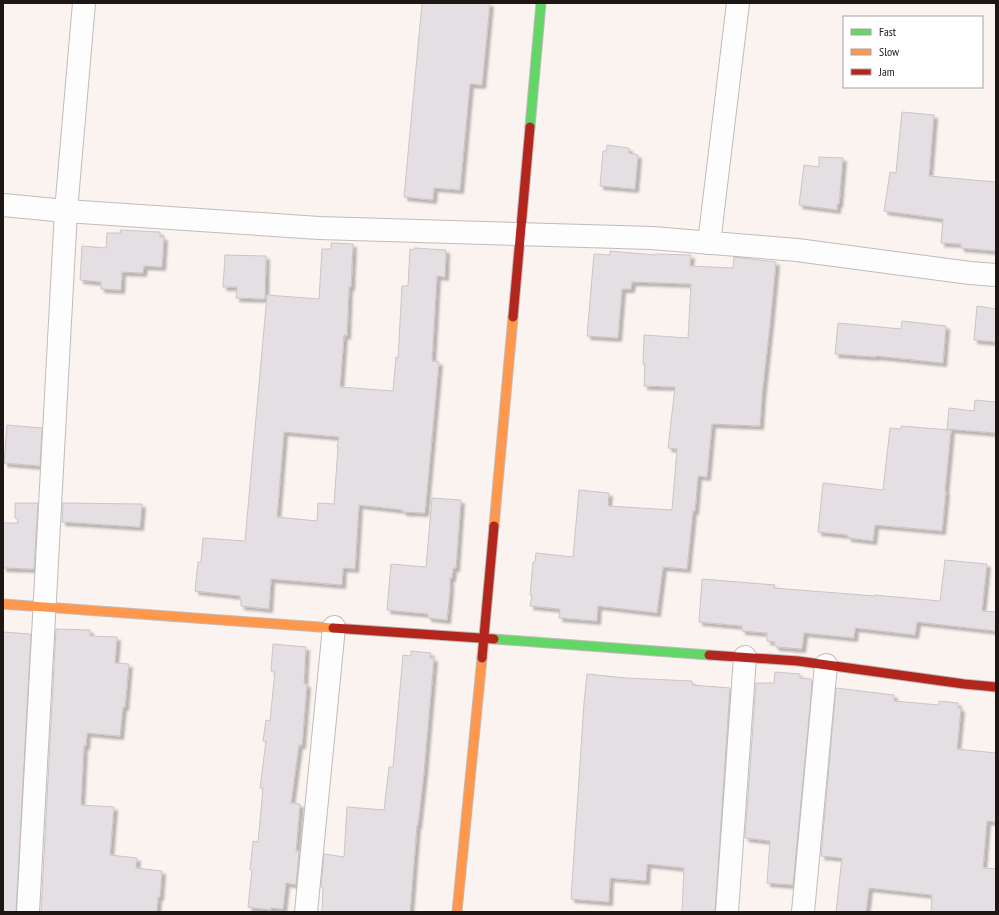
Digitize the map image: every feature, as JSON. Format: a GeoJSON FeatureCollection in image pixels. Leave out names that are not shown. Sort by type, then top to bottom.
{"type":"FeatureCollection","features":[{"type":"Feature","properties":{"kind":"street"},"geometry":{"type":"LineString","coordinates":[[28,912],[66,210],[84,3]]}},
{"type":"Feature","properties":{"kind":"street"},"geometry":{"type":"LineString","coordinates":[[457,912],[484,638],[541,3]]}},
{"type":"Feature","properties":{"kind":"street"},"geometry":{"type":"LineString","coordinates":[[709,243],[738,3]]}},
{"type":"Feature","properties":{"kind":"street"},"geometry":{"type":"LineString","coordinates":[[3,205],[319,228],[652,238],[797,250],[970,273],[996,275]]}},
{"type":"Feature","properties":{"kind":"street"},"geometry":{"type":"LineString","coordinates":[[3,604],[798,661],[996,687]]}},
{"type":"Feature","properties":{"kind":"street"},"geometry":{"type":"LineString","coordinates":[[306,912],[334,628]]}},
{"type":"Feature","properties":{"kind":"street"},"geometry":{"type":"LineString","coordinates":[[727,912],[745,657]]}},
{"type":"Feature","properties":{"kind":"street"},"geometry":{"type":"LineString","coordinates":[[804,912],[826,665]]}},
{"type":"Feature","properties":{"kind":"building"},"geometry":{"type":"Polygon","coordinates":[[[422,3],[490,3],[482,85],[470,84],[460,190],[434,188],[433,200],[404,197],[422,3]]]}},
{"type":"Feature","properties":{"kind":"building"},"geometry":{"type":"Polygon","coordinates":[[[902,112],[934,115],[929,176],[996,182],[996,251],[961,248],[961,244],[941,243],[943,219],[884,211],[890,172],[896,173],[902,112]]]}},
{"type":"Feature","properties":{"kind":"building"},"geometry":{"type":"Polygon","coordinates":[[[607,145],[629,148],[629,153],[638,155],[635,189],[600,186],[603,151],[606,151],[607,145]]]}},
{"type":"Feature","properties":{"kind":"building"},"geometry":{"type":"Polygon","coordinates":[[[819,157],[843,158],[839,204],[837,204],[837,210],[799,205],[804,165],[819,167],[819,157]]]}},
{"type":"Feature","properties":{"kind":"building"},"geometry":{"type":"Polygon","coordinates":[[[120,230],[160,232],[160,237],[164,237],[162,267],[144,266],[143,273],[122,272],[121,290],[101,289],[101,282],[80,280],[82,246],[106,248],[107,233],[121,233],[120,230]]]}},
{"type":"Feature","properties":{"kind":"building"},"geometry":{"type":"Polygon","coordinates":[[[331,243],[353,244],[347,336],[344,335],[340,387],[393,391],[396,357],[398,358],[402,286],[408,286],[410,249],[446,250],[445,277],[437,276],[432,361],[439,362],[425,513],[403,512],[403,510],[359,505],[355,569],[343,568],[342,585],[271,579],[269,609],[241,606],[240,596],[195,591],[198,562],[201,562],[203,538],[245,541],[267,295],[319,299],[322,249],[331,249],[331,243]],[[284,432],[277,517],[317,521],[318,503],[334,504],[337,447],[339,437],[284,432]]]}},
{"type":"Feature","properties":{"kind":"building"},"geometry":{"type":"Polygon","coordinates":[[[610,251],[655,255],[691,255],[690,266],[733,268],[734,257],[776,262],[760,426],[712,424],[707,477],[698,476],[687,569],[663,567],[657,613],[598,606],[597,621],[559,618],[560,609],[530,606],[532,595],[530,595],[533,562],[535,562],[536,553],[573,557],[579,490],[609,493],[608,506],[672,510],[677,449],[668,448],[675,387],[644,386],[644,335],[688,338],[691,284],[632,282],[631,289],[622,289],[618,338],[587,336],[594,254],[610,255],[610,251]]]}},
{"type":"Feature","properties":{"kind":"building"},"geometry":{"type":"Polygon","coordinates":[[[225,255],[266,256],[265,299],[236,298],[237,287],[223,287],[225,255]]]}},
{"type":"Feature","properties":{"kind":"building"},"geometry":{"type":"Polygon","coordinates":[[[977,306],[996,309],[996,342],[974,340],[977,306]]]}},
{"type":"Feature","properties":{"kind":"building"},"geometry":{"type":"Polygon","coordinates":[[[902,321],[946,326],[943,363],[876,356],[835,354],[838,323],[901,329],[902,321]]]}},
{"type":"Feature","properties":{"kind":"building"},"geometry":{"type":"Polygon","coordinates":[[[975,400],[996,402],[996,433],[947,429],[949,408],[974,411],[975,400]]]}},
{"type":"Feature","properties":{"kind":"building"},"geometry":{"type":"Polygon","coordinates":[[[7,425],[42,428],[40,466],[4,463],[7,425]]]}},
{"type":"Feature","properties":{"kind":"building"},"geometry":{"type":"Polygon","coordinates":[[[901,426],[951,430],[942,531],[875,525],[873,541],[848,538],[848,535],[818,532],[823,483],[883,490],[890,428],[901,429],[901,426]]]}},
{"type":"Feature","properties":{"kind":"building"},"geometry":{"type":"Polygon","coordinates":[[[432,498],[461,500],[456,568],[453,568],[452,578],[450,578],[447,620],[428,618],[428,614],[387,610],[391,564],[426,567],[432,498]]]}},
{"type":"Feature","properties":{"kind":"building"},"geometry":{"type":"Polygon","coordinates":[[[15,503],[38,503],[34,569],[3,568],[3,523],[18,523],[18,519],[15,518],[15,503]]]}},
{"type":"Feature","properties":{"kind":"building"},"geometry":{"type":"Polygon","coordinates":[[[63,503],[142,504],[140,527],[62,522],[63,503]]]}},
{"type":"Feature","properties":{"kind":"building"},"geometry":{"type":"Polygon","coordinates":[[[945,560],[987,564],[982,611],[996,612],[996,631],[917,622],[915,635],[855,628],[854,638],[804,633],[802,649],[776,647],[776,645],[774,645],[775,642],[767,641],[767,633],[742,631],[742,626],[699,622],[702,579],[775,585],[774,588],[940,601],[945,560]]]}},
{"type":"Feature","properties":{"kind":"building"},"geometry":{"type":"Polygon","coordinates":[[[56,629],[90,630],[90,636],[117,637],[115,663],[129,664],[125,707],[123,707],[120,736],[87,733],[86,746],[84,746],[81,805],[114,807],[110,855],[137,858],[136,868],[162,871],[157,912],[41,912],[56,629]]]}},
{"type":"Feature","properties":{"kind":"building"},"geometry":{"type":"Polygon","coordinates":[[[3,632],[31,634],[16,912],[3,912],[3,632]]]}},
{"type":"Feature","properties":{"kind":"building"},"geometry":{"type":"Polygon","coordinates":[[[273,644],[306,647],[304,684],[307,684],[302,745],[299,745],[291,803],[300,804],[296,851],[299,851],[296,885],[286,883],[283,909],[271,908],[271,910],[248,907],[253,841],[258,842],[263,788],[260,788],[266,741],[263,741],[266,720],[270,721],[275,671],[271,671],[273,644]]]}},
{"type":"Feature","properties":{"kind":"building"},"geometry":{"type":"Polygon","coordinates":[[[411,651],[431,653],[430,658],[434,658],[424,772],[417,825],[410,912],[322,912],[323,888],[321,887],[324,854],[344,857],[347,807],[384,810],[389,767],[393,767],[403,655],[411,656],[411,651]]]}},
{"type":"Feature","properties":{"kind":"building"},"geometry":{"type":"Polygon","coordinates":[[[775,672],[800,674],[800,678],[811,679],[812,686],[793,885],[767,883],[770,841],[745,838],[756,683],[774,683],[775,672]]]}},
{"type":"Feature","properties":{"kind":"building"},"geometry":{"type":"Polygon","coordinates":[[[587,674],[626,678],[692,681],[692,685],[730,688],[715,912],[682,912],[684,868],[647,864],[646,881],[610,878],[609,902],[571,899],[587,674]]]}},
{"type":"Feature","properties":{"kind":"building"},"geometry":{"type":"Polygon","coordinates":[[[836,688],[894,695],[894,701],[939,705],[939,701],[958,703],[958,708],[961,708],[957,749],[996,753],[996,822],[987,821],[983,868],[996,869],[996,912],[931,912],[932,895],[869,888],[866,912],[836,912],[842,858],[821,856],[836,688]]]}},
{"type":"Feature","properties":{"kind":"traffic: fast"},"geometry":{"type":"LineString","coordinates":[[530,127],[541,3]]}},
{"type":"Feature","properties":{"kind":"traffic: fast"},"geometry":{"type":"LineString","coordinates":[[494,639],[709,655]]}},
{"type":"Feature","properties":{"kind":"traffic: slow"},"geometry":{"type":"LineString","coordinates":[[494,526],[513,317]]}},
{"type":"Feature","properties":{"kind":"traffic: slow"},"geometry":{"type":"LineString","coordinates":[[3,604],[333,628]]}},
{"type":"Feature","properties":{"kind":"traffic: slow"},"geometry":{"type":"LineString","coordinates":[[457,912],[482,658]]}},
{"type":"Feature","properties":{"kind":"traffic: jam"},"geometry":{"type":"LineString","coordinates":[[513,317],[530,127]]}},
{"type":"Feature","properties":{"kind":"traffic: jam"},"geometry":{"type":"LineString","coordinates":[[482,658],[494,526]]}},
{"type":"Feature","properties":{"kind":"traffic: jam"},"geometry":{"type":"LineString","coordinates":[[333,628],[494,639]]}},
{"type":"Feature","properties":{"kind":"traffic: jam"},"geometry":{"type":"LineString","coordinates":[[709,655],[798,661],[996,687]]}}]}
